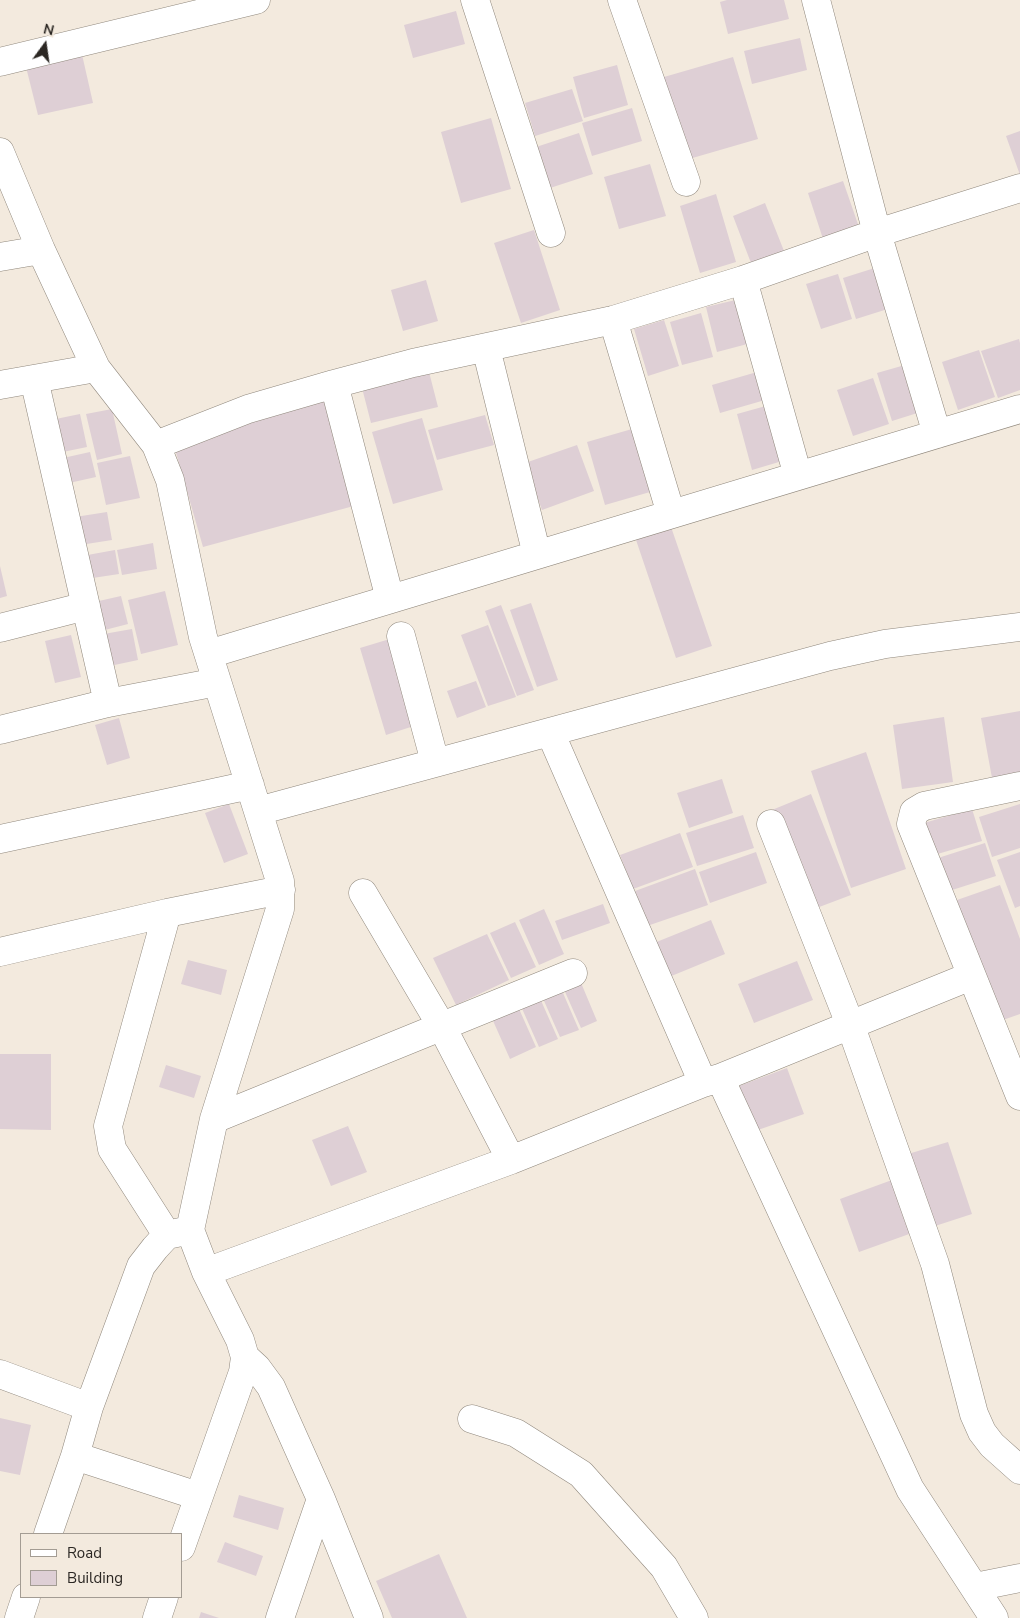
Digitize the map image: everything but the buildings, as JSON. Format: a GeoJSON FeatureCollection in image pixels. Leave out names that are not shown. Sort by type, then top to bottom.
{"type":"FeatureCollection","features":[{"type":"Feature","properties":{"kind":"street"},"geometry":{"type":"LineString","coordinates":[[0,62],[256,0]]}},
{"type":"Feature","properties":{"kind":"street"},"geometry":{"type":"LineString","coordinates":[[475,0],[550,233]]}},
{"type":"Feature","properties":{"kind":"street"},"geometry":{"type":"LineString","coordinates":[[622,0],[686,182]]}},
{"type":"Feature","properties":{"kind":"street"},"geometry":{"type":"LineString","coordinates":[[816,0],[877,233],[937,434]]}},
{"type":"Feature","properties":{"kind":"street"},"geometry":{"type":"LineString","coordinates":[[0,152],[41,250],[96,368],[156,445],[170,480],[203,636],[280,881],[281,890],[280,909],[179,1233],[155,1248],[142,1266],[90,1406],[48,1533]]}},
{"type":"Feature","properties":{"kind":"street"},"geometry":{"type":"LineString","coordinates":[[156,445],[248,409],[334,384],[413,364],[613,320],[743,280],[877,233],[1020,188]]}},
{"type":"Feature","properties":{"kind":"street"},"geometry":{"type":"LineString","coordinates":[[0,257],[41,250]]}},
{"type":"Feature","properties":{"kind":"street"},"geometry":{"type":"LineString","coordinates":[[743,280],[798,476]]}},
{"type":"Feature","properties":{"kind":"street"},"geometry":{"type":"LineString","coordinates":[[613,320],[672,514]]}},
{"type":"Feature","properties":{"kind":"street"},"geometry":{"type":"LineString","coordinates":[[486,348],[537,555]]}},
{"type":"Feature","properties":{"kind":"street"},"geometry":{"type":"LineString","coordinates":[[0,385],[96,368]]}},
{"type":"Feature","properties":{"kind":"street"},"geometry":{"type":"LineString","coordinates":[[34,379],[108,703]]}},
{"type":"Feature","properties":{"kind":"street"},"geometry":{"type":"LineString","coordinates":[[334,384],[390,599]]}},
{"type":"Feature","properties":{"kind":"street"},"geometry":{"type":"LineString","coordinates":[[209,654],[1020,409]]}},
{"type":"Feature","properties":{"kind":"street"},"geometry":{"type":"LineString","coordinates":[[0,628],[86,606]]}},
{"type":"Feature","properties":{"kind":"street"},"geometry":{"type":"LineString","coordinates":[[0,839],[254,798],[435,762],[830,656],[885,644],[1020,627]]}},
{"type":"Feature","properties":{"kind":"street"},"geometry":{"type":"LineString","coordinates":[[401,636],[435,762]]}},
{"type":"Feature","properties":{"kind":"street"},"geometry":{"type":"LineString","coordinates":[[0,730],[108,703],[217,682]]}},
{"type":"Feature","properties":{"kind":"street"},"geometry":{"type":"LineString","coordinates":[[550,732],[712,1080],[910,1489],[994,1618]]}},
{"type":"Feature","properties":{"kind":"street"},"geometry":{"type":"LineString","coordinates":[[1020,786],[924,806],[914,812],[911,824],[1020,1096]]}},
{"type":"Feature","properties":{"kind":"street"},"geometry":{"type":"LineString","coordinates":[[771,824],[850,1024],[935,1264],[974,1414],[982,1432],[992,1445],[1020,1470]]}},
{"type":"Feature","properties":{"kind":"street"},"geometry":{"type":"LineString","coordinates":[[0,952],[167,913],[281,890]]}},
{"type":"Feature","properties":{"kind":"street"},"geometry":{"type":"LineString","coordinates":[[363,893],[442,1027],[511,1160]]}},
{"type":"Feature","properties":{"kind":"street"},"geometry":{"type":"LineString","coordinates":[[167,913],[108,1126],[112,1149],[179,1233],[206,1272],[240,1340],[245,1357],[243,1372],[182,1544]]}},
{"type":"Feature","properties":{"kind":"street"},"geometry":{"type":"LineString","coordinates":[[214,1119],[573,972]]}},
{"type":"Feature","properties":{"kind":"street"},"geometry":{"type":"LineString","coordinates":[[206,1272],[511,1160],[971,976]]}},
{"type":"Feature","properties":{"kind":"street"},"geometry":{"type":"LineString","coordinates":[[245,1357],[257,1368],[271,1387],[321,1499],[369,1618]]}},
{"type":"Feature","properties":{"kind":"street"},"geometry":{"type":"LineString","coordinates":[[0,1374],[90,1406]]}},
{"type":"Feature","properties":{"kind":"street"},"geometry":{"type":"LineString","coordinates":[[472,1419],[516,1433],[581,1474],[664,1567],[694,1618]]}},
{"type":"Feature","properties":{"kind":"street"},"geometry":{"type":"LineString","coordinates":[[75,1456],[198,1496]]}},
{"type":"Feature","properties":{"kind":"street"},"geometry":{"type":"LineString","coordinates":[[280,1618],[321,1499]]}},
{"type":"Feature","properties":{"kind":"street"},"geometry":{"type":"LineString","coordinates":[[975,1587],[1020,1578]]}},
{"type":"Feature","properties":{"kind":"street"},"geometry":{"type":"LineString","coordinates":[[19,1618],[26,1598]]}},
{"type":"Feature","properties":{"kind":"street"},"geometry":{"type":"LineString","coordinates":[[157,1618],[164,1598]]}}]}
